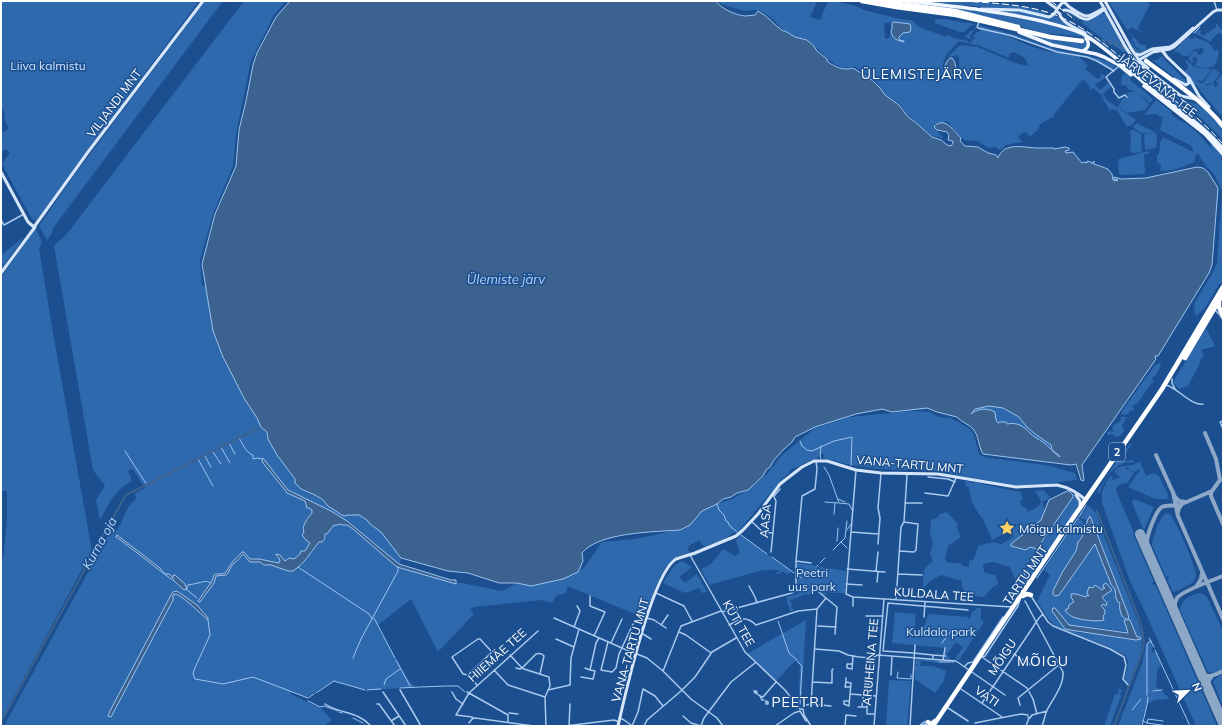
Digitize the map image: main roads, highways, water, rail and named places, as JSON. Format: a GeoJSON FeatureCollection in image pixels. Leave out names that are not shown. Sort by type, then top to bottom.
{"type":"FeatureCollection","features":[{"type":"Feature","properties":{"kind":"highway","name":"JÄRVEVANA TEE"},"geometry":{"type":"LineString","coordinates":[[862,1],[896,7],[948,13],[1002,26]]}},
{"type":"Feature","properties":{"kind":"highway","name":"JÄRVEVANA TEE"},"geometry":{"type":"LineString","coordinates":[[875,1],[917,3]]}},
{"type":"Feature","properties":{"kind":"highway"},"geometry":{"type":"LineString","coordinates":[[917,3],[956,11],[1043,33],[1082,38]]}},
{"type":"Feature","properties":{"kind":"highway"},"geometry":{"type":"LineString","coordinates":[[1002,26],[1050,38],[1082,38]]}},
{"type":"Feature","properties":{"kind":"highway"},"geometry":{"type":"LineString","coordinates":[[1223,123],[1208,107],[1193,93],[1146,59],[1208,107],[1223,126]]}},
{"type":"Feature","properties":{"kind":"highway","name":"TARTU MNT"},"geometry":{"type":"LineString","coordinates":[[933,726],[1166,385],[1213,307],[1223,287]]}},
{"type":"Feature","properties":{"kind":"highway","name":"TARTU MNT"},"geometry":{"type":"LineString","coordinates":[[982,655],[1023,599],[1026,590],[1080,507],[1086,501],[1092,490],[1166,385],[1172,379],[1210,315],[1213,307],[1220,300],[1223,294]]}},
{"type":"Feature","properties":{"kind":"highway"},"geometry":{"type":"LineString","coordinates":[[1220,300],[1218,306],[1222,316]]}},
{"type":"Feature","properties":{"kind":"highway"},"geometry":{"type":"LineString","coordinates":[[1210,315],[1215,313],[1222,316]]}},
{"type":"Feature","properties":{"kind":"highway"},"geometry":{"type":"LineString","coordinates":[[1023,599],[1027,594],[1031,595]]}},
{"type":"Feature","properties":{"kind":"highway","name":"TARTU MNT"},"geometry":{"type":"LineString","coordinates":[[936,726],[961,689],[971,671]]}},
{"type":"Feature","properties":{"kind":"highway"},"geometry":{"type":"LineString","coordinates":[[928,724],[933,723],[938,719]]}},
{"type":"Feature","properties":{"kind":"main road","name":"JÄRVEVANA TEE"},"geometry":{"type":"LineString","coordinates":[[905,1],[978,9],[1009,14],[1061,26],[1104,50],[1205,131],[1223,149]]}},
{"type":"Feature","properties":{"kind":"main road","name":"JÄRVEVANA TEE"},"geometry":{"type":"LineString","coordinates":[[1002,26],[1052,45],[1096,54],[1119,65],[1206,135],[1223,154]]}},
{"type":"Feature","properties":{"kind":"main road"},"geometry":{"type":"LineString","coordinates":[[1081,51],[1087,49],[1089,44],[1088,40],[1082,38]]}},
{"type":"Feature","properties":{"kind":"main road"},"geometry":{"type":"LineString","coordinates":[[1089,53],[1090,48],[1094,44],[1104,50]]}},
{"type":"Feature","properties":{"kind":"main road"},"geometry":{"type":"LineString","coordinates":[[1090,48],[1096,54]]}},
{"type":"Feature","properties":{"kind":"water","name":"Ülemiste järv"},"geometry":{"type":"Polygon","coordinates":[[[290,1],[716,1],[725,9],[745,16],[755,15],[758,11],[765,15],[783,31],[795,37],[807,40],[831,64],[843,69],[853,68],[872,80],[885,95],[899,105],[908,117],[932,137],[941,140],[947,145],[951,146],[953,141],[948,140],[949,135],[947,132],[937,130],[934,127],[938,124],[945,123],[949,125],[961,138],[960,141],[965,146],[978,147],[988,153],[996,155],[998,158],[1005,149],[1010,147],[1054,149],[1065,147],[1069,148],[1069,150],[1065,151],[1066,153],[1073,152],[1082,163],[1087,163],[1087,161],[1091,162],[1092,164],[1094,161],[1094,164],[1108,169],[1112,174],[1113,180],[1115,181],[1118,180],[1114,179],[1114,177],[1121,179],[1146,178],[1197,167],[1203,168],[1208,172],[1218,188],[1212,265],[1209,273],[1158,356],[1155,356],[1156,359],[1082,465],[1083,481],[1081,480],[1076,464],[1071,465],[983,454],[975,431],[957,417],[927,408],[892,412],[882,409],[856,414],[815,427],[795,437],[774,460],[763,476],[748,490],[723,499],[717,504],[702,511],[690,525],[680,530],[628,534],[601,541],[590,546],[582,553],[583,561],[578,572],[563,579],[531,586],[517,583],[499,583],[468,573],[448,571],[401,558],[381,532],[367,520],[359,515],[342,515],[328,506],[322,499],[301,489],[295,483],[295,479],[277,455],[268,439],[267,432],[261,427],[244,398],[223,357],[213,331],[202,264],[215,214],[236,166],[239,130],[253,65],[257,53],[276,17],[290,1]],[[989,406],[975,409],[971,414],[982,409],[995,412],[998,423],[1006,422],[1007,424],[1020,425],[1060,457],[1052,450],[1051,445],[1035,434],[1019,417],[1003,408],[989,406]]]}},
{"type":"Feature","properties":{"kind":"water"},"geometry":{"type":"Polygon","coordinates":[[[892,23],[910,24],[910,32],[903,33],[899,37],[899,40],[904,42],[897,40],[892,36],[892,23]]]}},
{"type":"Feature","properties":{"kind":"water"},"geometry":{"type":"Polygon","coordinates":[[[950,58],[954,60],[958,72],[952,75],[946,75],[945,66],[950,58]]]}},
{"type":"Feature","properties":{"kind":"water"},"geometry":{"type":"Polygon","coordinates":[[[263,458],[288,490],[331,511],[347,521],[399,564],[451,580],[456,580],[456,584],[397,567],[353,529],[347,525],[340,524],[333,526],[327,534],[325,534],[323,541],[319,542],[304,561],[293,571],[288,571],[271,565],[264,565],[260,562],[250,562],[243,554],[232,565],[226,575],[216,576],[214,583],[199,602],[198,601],[212,581],[214,575],[226,572],[232,562],[242,552],[244,552],[250,559],[259,559],[279,563],[279,558],[276,554],[280,555],[285,561],[289,558],[294,559],[300,554],[301,551],[305,551],[310,543],[302,535],[304,532],[303,527],[312,513],[312,510],[307,508],[305,501],[287,493],[263,463],[263,458]]]}},
{"type":"Feature","properties":{"kind":"water"},"geometry":{"type":"Polygon","coordinates":[[[1067,491],[1073,495],[1073,497],[1037,549],[1030,547],[1026,550],[1011,546],[1011,544],[1041,520],[1049,500],[1067,491]]]}},
{"type":"Feature","properties":{"kind":"water"},"geometry":{"type":"Polygon","coordinates":[[[1090,516],[1129,619],[1124,618],[1121,614],[1120,603],[1116,598],[1115,589],[1111,584],[1095,544],[1059,595],[1055,596],[1053,594],[1063,571],[1076,551],[1078,542],[1082,537],[1084,527],[1090,516]]]}},
{"type":"Feature","properties":{"kind":"water"},"geometry":{"type":"Polygon","coordinates":[[[117,535],[160,568],[165,574],[169,574],[173,578],[173,575],[175,575],[185,584],[187,589],[184,590],[173,579],[171,579],[116,537],[117,535]]]}},
{"type":"Feature","properties":{"kind":"water"},"geometry":{"type":"Polygon","coordinates":[[[1106,583],[1112,590],[1102,597],[1107,603],[1106,606],[1103,604],[1101,606],[1105,611],[1103,616],[1104,620],[1093,621],[1080,619],[1072,617],[1065,611],[1068,609],[1069,605],[1074,602],[1071,594],[1086,597],[1087,595],[1089,596],[1087,593],[1089,587],[1093,588],[1095,585],[1102,590],[1105,588],[1103,588],[1103,585],[1106,583]]]}},
{"type":"Feature","properties":{"kind":"water"},"geometry":{"type":"Polygon","coordinates":[[[177,591],[197,605],[208,620],[185,599],[176,594],[173,595],[173,600],[111,717],[108,716],[171,595],[173,592],[177,591]]]}},
{"type":"Feature","properties":{"kind":"water"},"geometry":{"type":"Polygon","coordinates":[[[1053,608],[1055,608],[1069,625],[1128,633],[1124,620],[1130,620],[1137,637],[1140,637],[1141,639],[1136,640],[1065,629],[1052,611],[1053,608]]]}},
{"type":"Feature","properties":{"kind":"waterway"},"geometry":{"type":"LineString","coordinates":[[1194,33],[1200,27]]}},
{"type":"Feature","properties":{"kind":"waterway","name":"Kurna oja"},"geometry":{"type":"LineString","coordinates":[[1,722],[126,495],[258,428]]}},
{"type":"Feature","properties":{"kind":"waterway"},"geometry":{"type":"LineString","coordinates":[[800,441],[802,446],[807,450],[812,451],[834,441],[852,437],[851,465]]}},
{"type":"Feature","properties":{"kind":"waterway"},"geometry":{"type":"LineString","coordinates":[[239,438],[247,450],[253,455],[253,459],[262,459]]}},
{"type":"Feature","properties":{"kind":"waterway"},"geometry":{"type":"LineString","coordinates":[[229,443],[235,454]]}},
{"type":"Feature","properties":{"kind":"waterway"},"geometry":{"type":"LineString","coordinates":[[821,446],[821,459]]}},
{"type":"Feature","properties":{"kind":"waterway"},"geometry":{"type":"LineString","coordinates":[[221,447],[230,463]]}},
{"type":"Feature","properties":{"kind":"waterway"},"geometry":{"type":"LineString","coordinates":[[125,451],[147,485]]}},
{"type":"Feature","properties":{"kind":"waterway"},"geometry":{"type":"LineString","coordinates":[[213,452],[221,464]]}},
{"type":"Feature","properties":{"kind":"waterway"},"geometry":{"type":"LineString","coordinates":[[205,456],[211,467]]}},
{"type":"Feature","properties":{"kind":"waterway"},"geometry":{"type":"LineString","coordinates":[[198,459],[213,486]]}},
{"type":"Feature","properties":{"kind":"waterway"},"geometry":{"type":"LineString","coordinates":[[824,467],[829,475],[839,503],[849,504],[852,510]]}},
{"type":"Feature","properties":{"kind":"waterway"},"geometry":{"type":"LineString","coordinates":[[838,499],[845,502]]}},
{"type":"Feature","properties":{"kind":"waterway"},"geometry":{"type":"LineString","coordinates":[[825,502],[838,503]]}},
{"type":"Feature","properties":{"kind":"waterway"},"geometry":{"type":"LineString","coordinates":[[834,514],[835,503]]}},
{"type":"Feature","properties":{"kind":"waterway"},"geometry":{"type":"LineString","coordinates":[[717,504],[726,521],[737,532]]}},
{"type":"Feature","properties":{"kind":"waterway"},"geometry":{"type":"LineString","coordinates":[[1079,517],[1086,505]]}},
{"type":"Feature","properties":{"kind":"waterway"},"geometry":{"type":"LineString","coordinates":[[1097,511],[1138,616],[1144,642],[1141,655],[1114,726]]}},
{"type":"Feature","properties":{"kind":"waterway"},"geometry":{"type":"LineString","coordinates":[[1037,578],[1078,518]]}},
{"type":"Feature","properties":{"kind":"waterway"},"geometry":{"type":"LineString","coordinates":[[833,550],[845,538],[847,521]]}},
{"type":"Feature","properties":{"kind":"waterway"},"geometry":{"type":"LineString","coordinates":[[847,530],[851,524]]}},
{"type":"Feature","properties":{"kind":"waterway"},"geometry":{"type":"LineString","coordinates":[[837,541],[838,528]]}},
{"type":"Feature","properties":{"kind":"waterway"},"geometry":{"type":"LineString","coordinates":[[741,535],[767,554]]}},
{"type":"Feature","properties":{"kind":"waterway"},"geometry":{"type":"LineString","coordinates":[[841,542],[847,548]]}},
{"type":"Feature","properties":{"kind":"waterway"},"geometry":{"type":"LineString","coordinates":[[772,557],[794,573]]}},
{"type":"Feature","properties":{"kind":"waterway"},"geometry":{"type":"LineString","coordinates":[[820,563],[825,558]]}},
{"type":"Feature","properties":{"kind":"waterway"},"geometry":{"type":"LineString","coordinates":[[298,567],[369,614],[372,619]]}},
{"type":"Feature","properties":{"kind":"waterway"},"geometry":{"type":"LineString","coordinates":[[353,658],[361,639],[398,571],[398,567]]}},
{"type":"Feature","properties":{"kind":"waterway"},"geometry":{"type":"LineString","coordinates":[[1024,571],[1025,577],[1028,581]]}},
{"type":"Feature","properties":{"kind":"waterway"},"geometry":{"type":"LineString","coordinates":[[187,588],[188,585],[203,582],[211,583]]}},
{"type":"Feature","properties":{"kind":"waterway"},"geometry":{"type":"LineString","coordinates":[[186,589],[197,598]]}},
{"type":"Feature","properties":{"kind":"waterway"},"geometry":{"type":"LineString","coordinates":[[374,618],[395,658]]}},
{"type":"Feature","properties":{"kind":"waterway"},"geometry":{"type":"LineString","coordinates":[[208,620],[210,635],[194,670],[193,674],[195,679],[223,684],[253,677],[308,698],[314,694]]}},
{"type":"Feature","properties":{"kind":"waterway"},"geometry":{"type":"LineString","coordinates":[[778,621],[789,653],[797,660]]}},
{"type":"Feature","properties":{"kind":"waterway"},"geometry":{"type":"LineString","coordinates":[[949,634],[952,629]]}},
{"type":"Feature","properties":{"kind":"waterway"},"geometry":{"type":"LineString","coordinates":[[942,643],[947,636]]}},
{"type":"Feature","properties":{"kind":"waterway"},"geometry":{"type":"LineString","coordinates":[[1149,638],[1154,647]]}},
{"type":"Feature","properties":{"kind":"waterway"},"geometry":{"type":"LineString","coordinates":[[1147,695],[1147,644],[1151,641]]}},
{"type":"Feature","properties":{"kind":"waterway"},"geometry":{"type":"LineString","coordinates":[[1155,650],[1190,726]]}},
{"type":"Feature","properties":{"kind":"waterway"},"geometry":{"type":"LineString","coordinates":[[396,660],[410,686]]}},
{"type":"Feature","properties":{"kind":"waterway"},"geometry":{"type":"LineString","coordinates":[[798,662],[802,666],[800,704]]}},
{"type":"Feature","properties":{"kind":"waterway"},"geometry":{"type":"LineString","coordinates":[[939,662],[951,662]]}},
{"type":"Feature","properties":{"kind":"waterway"},"geometry":{"type":"LineString","coordinates":[[384,685],[386,679],[400,669]]}},
{"type":"Feature","properties":{"kind":"waterway"},"geometry":{"type":"LineString","coordinates":[[898,672],[897,678],[911,679],[911,675]]}},
{"type":"Feature","properties":{"kind":"waterway"},"geometry":{"type":"LineString","coordinates":[[316,693],[334,681],[340,683]]}},
{"type":"Feature","properties":{"kind":"waterway"},"geometry":{"type":"LineString","coordinates":[[341,683],[365,690]]}},
{"type":"Feature","properties":{"kind":"waterway"},"geometry":{"type":"LineString","coordinates":[[421,687],[446,686]]}},
{"type":"Feature","properties":{"kind":"waterway"},"geometry":{"type":"LineString","coordinates":[[447,686],[458,686],[465,692]]}},
{"type":"Feature","properties":{"kind":"waterway"},"geometry":{"type":"LineString","coordinates":[[400,688],[420,687]]}},
{"type":"Feature","properties":{"kind":"waterway"},"geometry":{"type":"LineString","coordinates":[[367,690],[381,689]]}},
{"type":"Feature","properties":{"kind":"waterway"},"geometry":{"type":"LineString","coordinates":[[1153,691],[1162,690]]}},
{"type":"Feature","properties":{"kind":"waterway"},"geometry":{"type":"LineString","coordinates":[[1142,726],[1148,697]]}},
{"type":"Feature","properties":{"kind":"waterway"},"geometry":{"type":"LineString","coordinates":[[1132,710],[1141,699]]}},
{"type":"Feature","properties":{"kind":"waterway"},"geometry":{"type":"LineString","coordinates":[[308,701],[320,707],[324,706],[338,711]]}},
{"type":"Feature","properties":{"kind":"waterway"},"geometry":{"type":"LineString","coordinates":[[353,718],[363,723]]}},
{"type":"Feature","properties":{"kind":"waterway"},"geometry":{"type":"LineString","coordinates":[[1147,723],[1148,719],[1163,721]]}},
{"type":"Feature","properties":{"kind":"waterway"},"geometry":{"type":"LineString","coordinates":[[1143,721],[1168,726]]}},
{"type":"Feature","properties":{"kind":"tunnel"},"geometry":{"type":"LineString","coordinates":[[1082,39],[1116,44],[1133,50],[1148,59]]}},
{"type":"Feature","properties":{"kind":"railway"},"geometry":{"type":"LineString","coordinates":[[962,1],[1007,4],[1029,8],[1050,13],[1071,22],[1100,41],[1196,117],[1223,144]]}},
{"type":"Feature","properties":{"kind":"railway"},"geometry":{"type":"LineString","coordinates":[[1051,1],[1075,20]]}},
{"type":"Feature","properties":{"kind":"place","name":"Mõigu kalmistu"},"geometry":{"type":"Point","coordinates":[1007,528]}},
{"type":"Feature","properties":{"kind":"district","name":"ÜLEMISTEJÄRVE"},"geometry":{"type":"Point","coordinates":[922,74]}},
{"type":"Feature","properties":{"kind":"district","name":"MÕIGU"},"geometry":{"type":"Point","coordinates":[1043,661]}},
{"type":"Feature","properties":{"kind":"district","name":"PEETRI"},"geometry":{"type":"Point","coordinates":[798,702]}},
{"type":"Feature","properties":{"kind":"park label","name":"Liiva kalmistu"},"geometry":{"type":"Point","coordinates":[48,65]}},
{"type":"Feature","properties":{"kind":"park label","name":"Peetri uus park"},"geometry":{"type":"Point","coordinates":[812,579]}},
{"type":"Feature","properties":{"kind":"park label","name":"Kuldala park"},"geometry":{"type":"Point","coordinates":[941,631]}}]}
